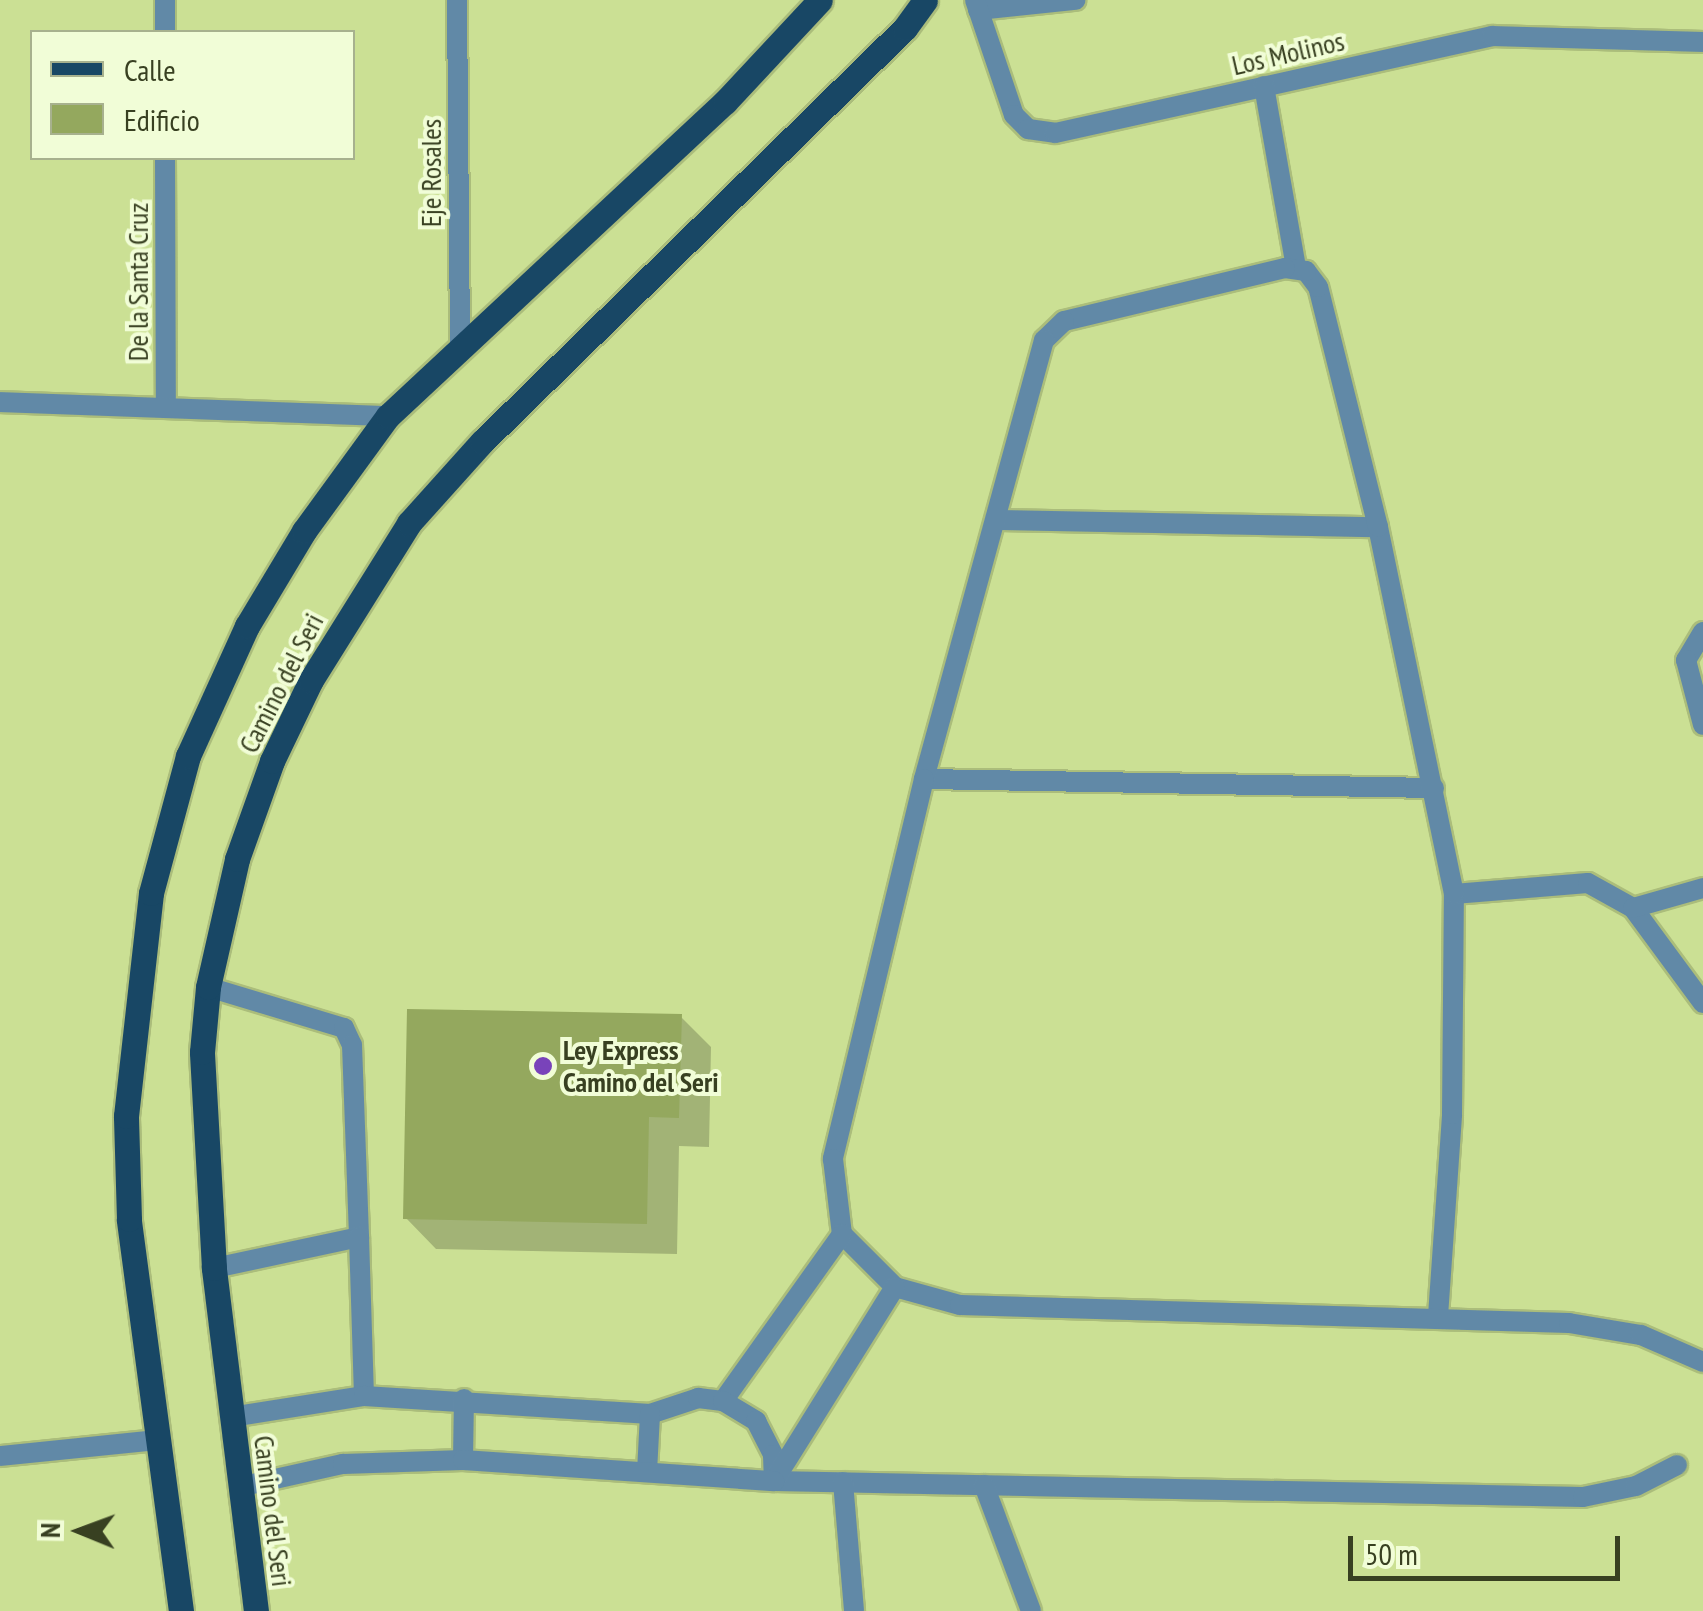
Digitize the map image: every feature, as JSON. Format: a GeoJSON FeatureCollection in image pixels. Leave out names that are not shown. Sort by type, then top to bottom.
{"type":"FeatureCollection","features":[{"type":"Feature","properties":{"kind":"main road","name":"Camino del Seri"},"geometry":{"type":"LineString","coordinates":[[181,1611],[129,1220],[126,1116],[151,893],[188,756],[247,626],[304,531],[388,416],[726,102],[820,0]]}},
{"type":"Feature","properties":{"kind":"main road","name":"Camino del Seri"},"geometry":{"type":"LineString","coordinates":[[256,1611],[203,1147],[208,986],[237,859],[272,761],[311,680],[409,523],[482,442],[905,28],[926,0]]}},
{"type":"Feature","properties":{"kind":"street"},"geometry":{"type":"LineString","coordinates":[[165,0],[165,30]]}},
{"type":"Feature","properties":{"kind":"street","name":"Eje Rosales"},"geometry":{"type":"LineString","coordinates":[[457,0],[460,346]]}},
{"type":"Feature","properties":{"kind":"street"},"geometry":{"type":"LineString","coordinates":[[976,5],[1075,0]]}},
{"type":"Feature","properties":{"kind":"street","name":"Los Molinos"},"geometry":{"type":"LineString","coordinates":[[976,5],[1014,115],[1028,130],[1055,132],[1492,36],[1703,42]]}},
{"type":"Feature","properties":{"kind":"street"},"geometry":{"type":"LineString","coordinates":[[1264,86],[1296,267],[1318,287],[1378,527],[1454,894],[1452,1114],[1438,1316]]}},
{"type":"Feature","properties":{"kind":"street","name":"De la Santa Cruz"},"geometry":{"type":"LineString","coordinates":[[165,160],[166,406]]}},
{"type":"Feature","properties":{"kind":"street"},"geometry":{"type":"LineString","coordinates":[[1296,267],[1052,328],[924,778],[832,1158],[842,1234],[896,1288],[960,1306],[1438,1316],[1623,1332],[1703,1362]]}},
{"type":"Feature","properties":{"kind":"street"},"geometry":{"type":"LineString","coordinates":[[0,402],[388,416]]}},
{"type":"Feature","properties":{"kind":"street"},"geometry":{"type":"LineString","coordinates":[[997,520],[1378,527]]}},
{"type":"Feature","properties":{"kind":"street"},"geometry":{"type":"LineString","coordinates":[[1703,632],[1686,660],[1703,725]]}},
{"type":"Feature","properties":{"kind":"street"},"geometry":{"type":"LineString","coordinates":[[924,778],[1434,788]]}},
{"type":"Feature","properties":{"kind":"street"},"geometry":{"type":"LineString","coordinates":[[1454,894],[1588,883],[1633,908],[1703,1003]]}},
{"type":"Feature","properties":{"kind":"street"},"geometry":{"type":"LineString","coordinates":[[1633,908],[1703,888]]}},
{"type":"Feature","properties":{"kind":"street"},"geometry":{"type":"LineString","coordinates":[[208,986],[344,1028],[352,1045],[364,1396]]}},
{"type":"Feature","properties":{"kind":"street"},"geometry":{"type":"LineString","coordinates":[[723,1401],[842,1234]]}},
{"type":"Feature","properties":{"kind":"street"},"geometry":{"type":"LineString","coordinates":[[214,1268],[359,1237]]}},
{"type":"Feature","properties":{"kind":"street"},"geometry":{"type":"LineString","coordinates":[[774,1481],[896,1288]]}},
{"type":"Feature","properties":{"kind":"street"},"geometry":{"type":"LineString","coordinates":[[232,1417],[364,1396],[464,1398],[650,1414],[676,1401],[723,1401],[741,1408],[767,1437],[774,1481]]}},
{"type":"Feature","properties":{"kind":"street"},"geometry":{"type":"LineString","coordinates":[[463,1460],[464,1398]]}},
{"type":"Feature","properties":{"kind":"street"},"geometry":{"type":"LineString","coordinates":[[647,1472],[650,1414]]}},
{"type":"Feature","properties":{"kind":"street"},"geometry":{"type":"LineString","coordinates":[[0,1456],[157,1440]]}},
{"type":"Feature","properties":{"kind":"street"},"geometry":{"type":"LineString","coordinates":[[239,1487],[343,1464],[463,1460],[774,1481],[1583,1496],[1636,1486],[1677,1465]]}},
{"type":"Feature","properties":{"kind":"street"},"geometry":{"type":"LineString","coordinates":[[842,1482],[854,1611]]}},
{"type":"Feature","properties":{"kind":"street"},"geometry":{"type":"LineString","coordinates":[[984,1485],[1031,1611]]}},
{"type":"Feature","properties":{"kind":"building","name":"Ley Express Camino del Seri"},"geometry":{"type":"Polygon","coordinates":[[[407,1009],[682,1014],[679,1118],[649,1117],[647,1224],[403,1219],[407,1009]]]}},
{"type":"Feature","properties":{"kind":"place","name":"Ley Express Camino del Seri"},"geometry":{"type":"Point","coordinates":[543,1066]}}]}
